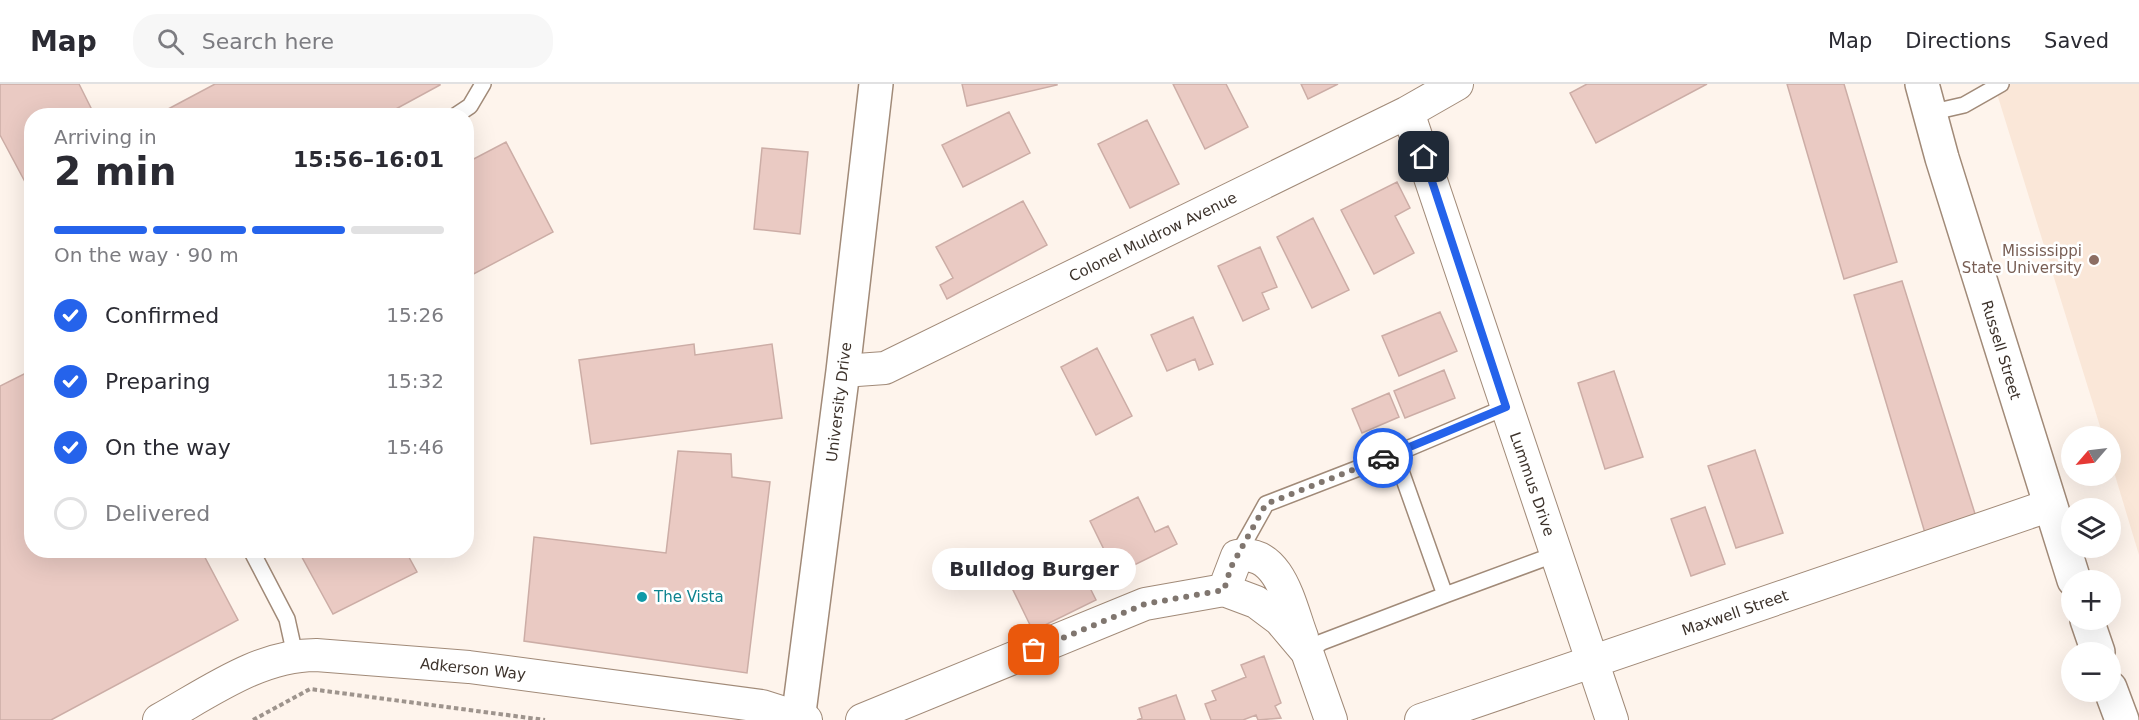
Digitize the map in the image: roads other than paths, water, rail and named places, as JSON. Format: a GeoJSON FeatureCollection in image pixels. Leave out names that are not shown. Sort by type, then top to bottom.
{"type":"FeatureCollection","features":[{"type":"Feature","properties":{"kind":"street","name":"University Drive"},"geometry":{"type":"LineString","coordinates":[[801,719],[876,84]]}},
{"type":"Feature","properties":{"kind":"street","name":"Colonel Muldrow Avenue"},"geometry":{"type":"LineString","coordinates":[[843,371],[885,368],[1408,112],[1457,84]]}},
{"type":"Feature","properties":{"kind":"street","name":"Russell Street"},"geometry":{"type":"LineString","coordinates":[[1925,99],[2048,506],[2070,570]]}},
{"type":"Feature","properties":{"kind":"street","name":"Lummus Drive"},"geometry":{"type":"LineString","coordinates":[[1408,112],[1612,720]]}},
{"type":"Feature","properties":{"kind":"street","name":"Maxwell Street"},"geometry":{"type":"LineString","coordinates":[[1421,720],[2048,506]]}},
{"type":"Feature","properties":{"kind":"street"},"geometry":{"type":"LineString","coordinates":[[1224,590],[1237,556],[1249,554],[1259,556],[1271,565],[1282,585],[1331,720]]}},
{"type":"Feature","properties":{"kind":"street"},"geometry":{"type":"LineString","coordinates":[[862,720],[1145,604],[1224,590],[1256,602],[1280,620],[1307,652]]}},
{"type":"Feature","properties":{"kind":"street","name":"Adkerson Way"},"geometry":{"type":"LineString","coordinates":[[159,720],[243,674],[273,660],[295,655],[469,667],[762,706],[801,719]]}},
{"type":"Feature","properties":{"kind":"street"},"geometry":{"type":"LineString","coordinates":[[2115,702],[2122,720]]}},
{"type":"Feature","properties":{"kind":"lane"},"geometry":{"type":"LineString","coordinates":[[467,108],[483,84]]}},
{"type":"Feature","properties":{"kind":"lane"},"geometry":{"type":"LineString","coordinates":[[1925,99],[1964,105],[2001,84]]}},
{"type":"Feature","properties":{"kind":"lane"},"geometry":{"type":"LineString","coordinates":[[1237,556],[1266,504],[1395,454],[1506,407]]}},
{"type":"Feature","properties":{"kind":"lane"},"geometry":{"type":"LineString","coordinates":[[1395,454],[1445,595]]}},
{"type":"Feature","properties":{"kind":"lane"},"geometry":{"type":"LineString","coordinates":[[1307,652],[1322,642],[1556,554]]}},
{"type":"Feature","properties":{"kind":"lane"},"geometry":{"type":"LineString","coordinates":[[254,558],[287,619],[295,655]]}},
{"type":"Feature","properties":{"kind":"place","name":"Mississippi State University"},"geometry":{"type":"Point","coordinates":[2094,260]}},
{"type":"Feature","properties":{"kind":"place","name":"The Vista"},"geometry":{"type":"Point","coordinates":[642,597]}},
{"type":"Feature","properties":{"kind":"place","name":"Bulldog Burger"},"geometry":{"type":"Point","coordinates":[1034,650]}}]}
